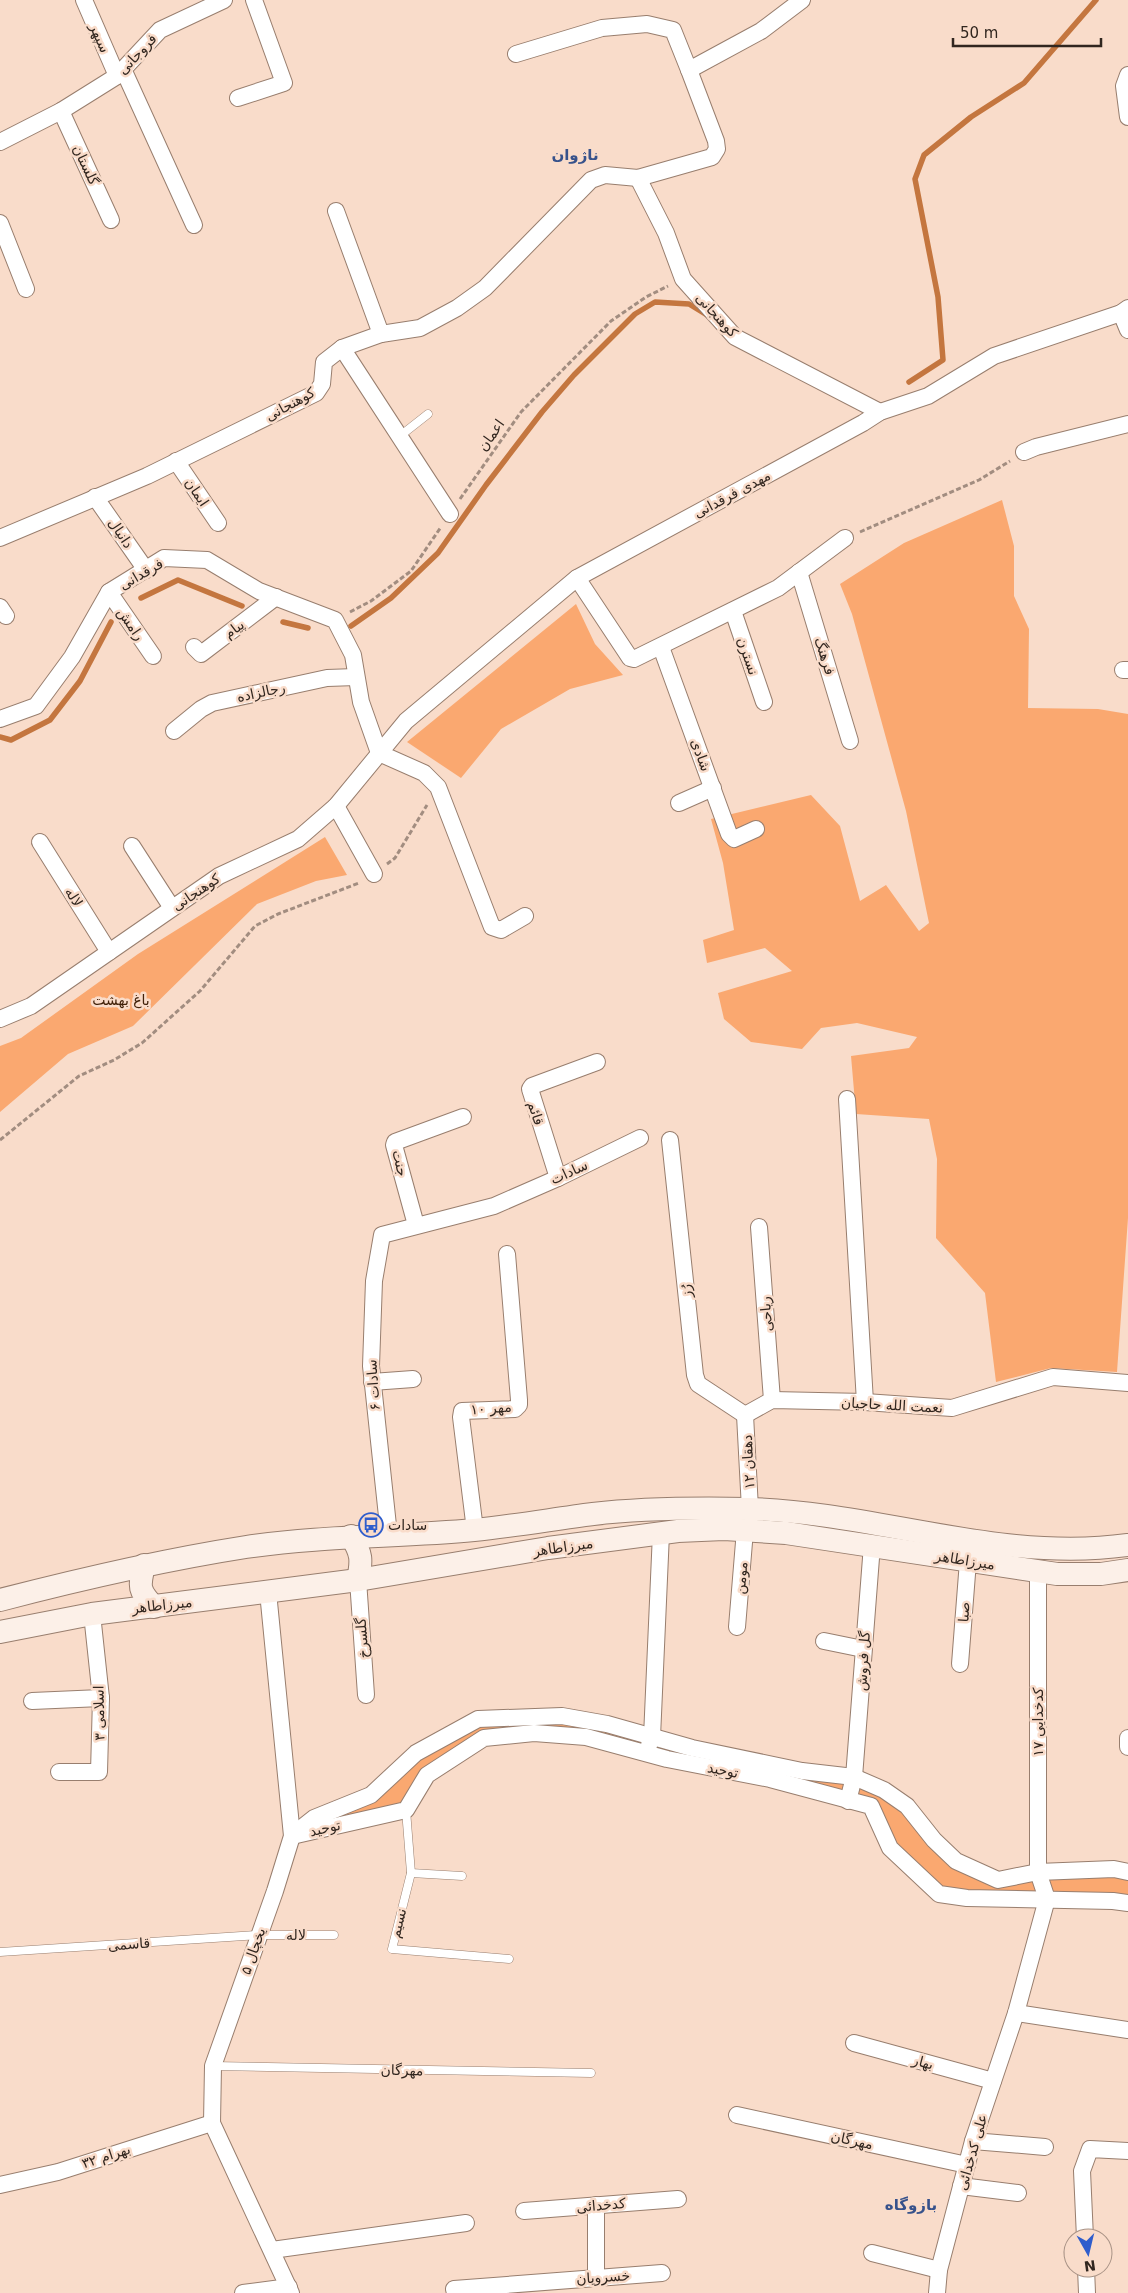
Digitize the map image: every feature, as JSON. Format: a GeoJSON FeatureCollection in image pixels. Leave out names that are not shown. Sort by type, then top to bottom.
{"type":"FeatureCollection","features":[{"type":"Feature","properties":{"kind":"main road","name":"میرزاطاهر"},"geometry":{"type":"LineString","coordinates":[[0,1600],[144,1565],[248,1547],[351,1536],[475,1530],[596,1514],[672,1508],[747,1520],[858,1522],[999,1546],[1058,1550],[1097,1549],[1128,1545]]}},
{"type":"Feature","properties":{"kind":"main road","name":"میرزاطاهر"},"geometry":{"type":"LineString","coordinates":[[0,1632],[92,1614],[358,1580],[548,1548],[661,1533],[724,1529],[747,1520],[786,1533],[1038,1571],[1101,1574],[1128,1570]]}},
{"type":"Feature","properties":{"kind":"main road"},"geometry":{"type":"LineString","coordinates":[[351,1536],[362,1560],[358,1580]]}},
{"type":"Feature","properties":{"kind":"main road"},"geometry":{"type":"LineString","coordinates":[[144,1565],[140,1583],[141,1594],[154,1607]]}},
{"type":"Feature","properties":{"kind":"street","name":"سپهر"},"geometry":{"type":"LineString","coordinates":[[84,0],[194,225]]}},
{"type":"Feature","properties":{"kind":"street","name":"فروجانی"},"geometry":{"type":"LineString","coordinates":[[0,142],[61,111],[120,73],[160,30],[224,0]]}},
{"type":"Feature","properties":{"kind":"street"},"geometry":{"type":"LineString","coordinates":[[238,98],[284,83],[254,0]]}},
{"type":"Feature","properties":{"kind":"street"},"geometry":{"type":"LineString","coordinates":[[516,54],[602,28],[647,24],[673,30],[689,70],[761,32],[802,0]]}},
{"type":"Feature","properties":{"kind":"street","name":"کوهنجانی"},"geometry":{"type":"LineString","coordinates":[[0,538],[176,461],[316,393],[322,384],[324,362],[342,348],[381,334],[420,328],[457,308],[484,288],[591,180],[605,175],[638,178],[712,157],[717,149],[716,141],[689,70]]}},
{"type":"Feature","properties":{"kind":"street"},"geometry":{"type":"LineString","coordinates":[[1128,75],[1124,86],[1128,117]]}},
{"type":"Feature","properties":{"kind":"street","name":"گلستان"},"geometry":{"type":"LineString","coordinates":[[61,111],[112,220]]}},
{"type":"Feature","properties":{"kind":"street","name":"کوهنجانی"},"geometry":{"type":"LineString","coordinates":[[638,178],[666,233],[683,278],[735,336],[880,412]]}},
{"type":"Feature","properties":{"kind":"street"},"geometry":{"type":"LineString","coordinates":[[336,211],[381,334]]}},
{"type":"Feature","properties":{"kind":"street"},"geometry":{"type":"LineString","coordinates":[[0,223],[26,289]]}},
{"type":"Feature","properties":{"kind":"street"},"geometry":{"type":"LineString","coordinates":[[1125,310],[1128,330]]}},
{"type":"Feature","properties":{"kind":"street","name":"مهدی فرقدانی"},"geometry":{"type":"LineString","coordinates":[[380,753],[406,721],[577,578],[880,412],[928,396],[994,356],[1125,310]]}},
{"type":"Feature","properties":{"kind":"street"},"geometry":{"type":"LineString","coordinates":[[342,348],[450,514]]}},
{"type":"Feature","properties":{"kind":"street"},"geometry":{"type":"LineString","coordinates":[[1024,452],[1036,447],[1128,424]]}},
{"type":"Feature","properties":{"kind":"street","name":"ایمان"},"geometry":{"type":"LineString","coordinates":[[176,461],[218,523]]}},
{"type":"Feature","properties":{"kind":"street","name":"دانیال"},"geometry":{"type":"LineString","coordinates":[[96,497],[146,570]]}},
{"type":"Feature","properties":{"kind":"street"},"geometry":{"type":"LineString","coordinates":[[577,578],[630,658],[639,658],[778,588],[845,538]]}},
{"type":"Feature","properties":{"kind":"street","name":"فرقدانی"},"geometry":{"type":"LineString","coordinates":[[0,719],[36,706],[72,657],[109,592],[164,558],[207,560],[259,591],[334,620]]}},
{"type":"Feature","properties":{"kind":"street","name":"فرهنگ"},"geometry":{"type":"LineString","coordinates":[[799,572],[850,741]]}},
{"type":"Feature","properties":{"kind":"street","name":"رامش"},"geometry":{"type":"LineString","coordinates":[[109,592],[153,656]]}},
{"type":"Feature","properties":{"kind":"street","name":"پیام"},"geometry":{"type":"LineString","coordinates":[[194,648],[201,654],[276,597]]}},
{"type":"Feature","properties":{"kind":"street","name":"نسترن"},"geometry":{"type":"LineString","coordinates":[[733,611],[764,702]]}},
{"type":"Feature","properties":{"kind":"street"},"geometry":{"type":"LineString","coordinates":[[334,620],[353,655],[361,702],[380,753],[424,773],[438,787],[492,927],[501,930],[525,916]]}},
{"type":"Feature","properties":{"kind":"street","name":"شادی"},"geometry":{"type":"LineString","coordinates":[[661,647],[731,837],[734,838],[756,829]]}},
{"type":"Feature","properties":{"kind":"street","name":"رجالزاده"},"geometry":{"type":"LineString","coordinates":[[174,731],[201,709],[212,704],[327,678],[356,677]]}},
{"type":"Feature","properties":{"kind":"street","name":"کوهنجانی"},"geometry":{"type":"LineString","coordinates":[[0,1019],[31,1006],[219,876],[298,839],[336,806],[380,753]]}},
{"type":"Feature","properties":{"kind":"street"},"geometry":{"type":"LineString","coordinates":[[679,803],[713,788]]}},
{"type":"Feature","properties":{"kind":"street"},"geometry":{"type":"LineString","coordinates":[[336,806],[374,874]]}},
{"type":"Feature","properties":{"kind":"street","name":"لاله"},"geometry":{"type":"LineString","coordinates":[[40,842],[109,952]]}},
{"type":"Feature","properties":{"kind":"street"},"geometry":{"type":"LineString","coordinates":[[132,846],[172,908]]}},
{"type":"Feature","properties":{"kind":"street","name":"قائم"},"geometry":{"type":"LineString","coordinates":[[558,1178],[530,1090],[532,1086],[597,1062]]}},
{"type":"Feature","properties":{"kind":"street"},"geometry":{"type":"LineString","coordinates":[[846,1099],[865,1402]]}},
{"type":"Feature","properties":{"kind":"street","name":"جنت"},"geometry":{"type":"LineString","coordinates":[[416,1225],[394,1145],[395,1142],[463,1117]]}},
{"type":"Feature","properties":{"kind":"street","name":"سادات"},"geometry":{"type":"LineString","coordinates":[[382,1234],[494,1206],[558,1178],[640,1138]]}},
{"type":"Feature","properties":{"kind":"street","name":"رُز"},"geometry":{"type":"LineString","coordinates":[[670,1140],[695,1375],[698,1384],[745,1415]]}},
{"type":"Feature","properties":{"kind":"street","name":"ریاحی"},"geometry":{"type":"LineString","coordinates":[[760,1227],[772,1400]]}},
{"type":"Feature","properties":{"kind":"street","name":"سادات ۶"},"geometry":{"type":"LineString","coordinates":[[382,1234],[374,1281],[372,1382],[389,1535]]}},
{"type":"Feature","properties":{"kind":"street","name":"مهر ۱۰"},"geometry":{"type":"LineString","coordinates":[[475,1530],[460,1417],[462,1411],[515,1409],[519,1405],[507,1254]]}},
{"type":"Feature","properties":{"kind":"street","name":"نعمت الله حاجیان"},"geometry":{"type":"LineString","coordinates":[[772,1400],[865,1402],[952,1408],[1053,1377],[1128,1384]]}},
{"type":"Feature","properties":{"kind":"street"},"geometry":{"type":"LineString","coordinates":[[372,1382],[413,1379]]}},
{"type":"Feature","properties":{"kind":"street"},"geometry":{"type":"LineString","coordinates":[[745,1415],[772,1400]]}},
{"type":"Feature","properties":{"kind":"street","name":"دهقان ۱۲"},"geometry":{"type":"LineString","coordinates":[[745,1415],[747,1520]]}},
{"type":"Feature","properties":{"kind":"street","name":"مومن"},"geometry":{"type":"LineString","coordinates":[[736,1627],[747,1520]]}},
{"type":"Feature","properties":{"kind":"street"},"geometry":{"type":"LineString","coordinates":[[646,1754],[652,1736],[661,1533]]}},
{"type":"Feature","properties":{"kind":"street","name":"گل فروش"},"geometry":{"type":"LineString","coordinates":[[848,1801],[854,1777],[872,1545]]}},
{"type":"Feature","properties":{"kind":"street","name":"صبا"},"geometry":{"type":"LineString","coordinates":[[960,1664],[968,1561]]}},
{"type":"Feature","properties":{"kind":"street","name":"کدخدایی ۱۷"},"geometry":{"type":"LineString","coordinates":[[1038,1571],[1038,1872],[1047,1899]]}},
{"type":"Feature","properties":{"kind":"street","name":"گلسرخ"},"geometry":{"type":"LineString","coordinates":[[358,1580],[366,1695]]}},
{"type":"Feature","properties":{"kind":"street","name":"یخچال ۵"},"geometry":{"type":"LineString","coordinates":[[268,1592],[292,1836],[213,2066],[212,2123],[290,2290]]}},
{"type":"Feature","properties":{"kind":"street","name":"اسلامی ۳"},"geometry":{"type":"LineString","coordinates":[[59,1772],[99,1772],[101,1698],[92,1614]]}},
{"type":"Feature","properties":{"kind":"street"},"geometry":{"type":"LineString","coordinates":[[824,1641],[863,1650]]}},
{"type":"Feature","properties":{"kind":"street"},"geometry":{"type":"LineString","coordinates":[[32,1701],[101,1698]]}},
{"type":"Feature","properties":{"kind":"street","name":"توحید"},"geometry":{"type":"LineString","coordinates":[[292,1836],[314,1818],[372,1795],[416,1753],[478,1719],[562,1716],[607,1724],[692,1748],[802,1771],[854,1777],[884,1790],[907,1806],[934,1840],[956,1861],[998,1880],[1038,1872],[1114,1869],[1128,1872]]}},
{"type":"Feature","properties":{"kind":"street"},"geometry":{"type":"LineString","coordinates":[[478,1719],[484,1738]]}},
{"type":"Feature","properties":{"kind":"street","name":"توحید"},"geometry":{"type":"LineString","coordinates":[[292,1836],[406,1810],[427,1775],[484,1738],[534,1732],[586,1737],[646,1754],[770,1779],[871,1806],[890,1848],[940,1894],[967,1898],[1024,1901],[1047,1899],[1112,1901],[1128,1904]]}},
{"type":"Feature","properties":{"kind":"street"},"geometry":{"type":"LineString","coordinates":[[1128,1738],[1128,1746]]}},
{"type":"Feature","properties":{"kind":"street"},"geometry":{"type":"LineString","coordinates":[[416,1753],[427,1775]]}},
{"type":"Feature","properties":{"kind":"street","name":"علی کدخدائی"},"geometry":{"type":"LineString","coordinates":[[937,2293],[939,2270],[973,2141],[1016,2013],[1047,1899]]}},
{"type":"Feature","properties":{"kind":"street"},"geometry":{"type":"LineString","coordinates":[[1016,2013],[1128,2030]]}},
{"type":"Feature","properties":{"kind":"street","name":"بهار"},"geometry":{"type":"LineString","coordinates":[[854,2043],[993,2081]]}},
{"type":"Feature","properties":{"kind":"street","name":"مهرگان"},"geometry":{"type":"LineString","coordinates":[[737,2115],[967,2165]]}},
{"type":"Feature","properties":{"kind":"street","name":"بهرام ۳۲"},"geometry":{"type":"LineString","coordinates":[[0,2185],[58,2172],[212,2123]]}},
{"type":"Feature","properties":{"kind":"street"},"geometry":{"type":"LineString","coordinates":[[973,2141],[1045,2147]]}},
{"type":"Feature","properties":{"kind":"street"},"geometry":{"type":"LineString","coordinates":[[1085,2228],[1082,2171],[1090,2149],[1128,2151]]}},
{"type":"Feature","properties":{"kind":"street"},"geometry":{"type":"LineString","coordinates":[[961,2186],[1018,2193]]}},
{"type":"Feature","properties":{"kind":"street","name":"کدخدائی"},"geometry":{"type":"LineString","coordinates":[[524,2211],[678,2199]]}},
{"type":"Feature","properties":{"kind":"street"},"geometry":{"type":"LineString","coordinates":[[596,2205],[596,2277]]}},
{"type":"Feature","properties":{"kind":"street"},"geometry":{"type":"LineString","coordinates":[[272,2250],[466,2223]]}},
{"type":"Feature","properties":{"kind":"street"},"geometry":{"type":"LineString","coordinates":[[872,2253],[939,2270]]}},
{"type":"Feature","properties":{"kind":"street","name":"خسرویان"},"geometry":{"type":"LineString","coordinates":[[455,2291],[596,2277],[662,2273]]}},
{"type":"Feature","properties":{"kind":"street"},"geometry":{"type":"LineString","coordinates":[[1086,2278],[1087,2293]]}},
{"type":"Feature","properties":{"kind":"street"},"geometry":{"type":"LineString","coordinates":[[243,2293],[290,2290]]}},
{"type":"Feature","properties":{"kind":"lane"},"geometry":{"type":"LineString","coordinates":[[400,436],[428,414]]}},
{"type":"Feature","properties":{"kind":"lane","name":"نسیم"},"geometry":{"type":"LineString","coordinates":[[406,1810],[411,1873],[392,1949],[509,1959]]}},
{"type":"Feature","properties":{"kind":"lane"},"geometry":{"type":"LineString","coordinates":[[411,1873],[462,1876]]}},
{"type":"Feature","properties":{"kind":"lane","name":"لاله"},"geometry":{"type":"LineString","coordinates":[[258,1935],[334,1935]]}},
{"type":"Feature","properties":{"kind":"lane","name":"قاسمی"},"geometry":{"type":"LineString","coordinates":[[0,1952],[258,1935]]}},
{"type":"Feature","properties":{"kind":"lane","name":"مهرگان"},"geometry":{"type":"LineString","coordinates":[[213,2066],[591,2073]]}},
{"type":"Feature","properties":{"kind":"path","name":"اعمان"},"geometry":{"type":"LineString","coordinates":[[334,620],[371,601],[411,570],[521,412],[611,320],[646,297],[683,278]]}},
{"type":"Feature","properties":{"kind":"path"},"geometry":{"type":"LineString","coordinates":[[845,538],[979,480],[1024,452]]}},
{"type":"Feature","properties":{"kind":"path"},"geometry":{"type":"LineString","coordinates":[[0,1140],[79,1076],[114,1060],[142,1043],[200,991],[255,926],[278,914],[364,881],[394,858],[438,787]]}},
{"type":"Feature","properties":{"kind":"green space"},"geometry":{"type":"Polygon","coordinates":[[[1002,500],[1014,546],[1014,596],[1029,629],[1028,708],[1098,709],[1128,714],[1128,1218],[1117,1372],[1051,1368],[996,1382],[985,1293],[936,1238],[937,1159],[929,1119],[856,1114],[851,1056],[909,1048],[917,1037],[857,1023],[821,1028],[802,1049],[751,1042],[724,1019],[718,993],[792,971],[765,948],[707,963],[703,940],[734,930],[723,863],[711,819],[811,795],[840,826],[860,901],[886,885],[919,931],[929,923],[906,811],[852,614],[840,584],[904,543],[1002,500]]]}},
{"type":"Feature","properties":{"kind":"green space"},"geometry":{"type":"Polygon","coordinates":[[[576,604],[595,644],[623,675],[570,689],[501,729],[461,778],[407,742],[576,604]]]}},
{"type":"Feature","properties":{"kind":"green space","name":"باغ بهشت"},"geometry":{"type":"Polygon","coordinates":[[[325,837],[347,875],[316,881],[257,904],[133,1026],[68,1054],[0,1112],[0,1046],[21,1038],[138,954],[325,837]]]}},
{"type":"Feature","properties":{"kind":"green space"},"geometry":{"type":"Polygon","coordinates":[[[563,1716],[883,1793],[938,1848],[997,1883],[1128,1874],[1128,1901],[943,1891],[893,1847],[874,1805],[537,1730],[456,1753],[406,1805],[304,1830],[418,1756],[478,1721],[563,1716]]]}},
{"type":"Feature","properties":{"kind":"waterway"},"geometry":{"type":"LineString","coordinates":[[909,382],[943,360],[938,297],[915,179],[924,155],[971,117],[1024,83],[1096,0]]}},
{"type":"Feature","properties":{"kind":"waterway"},"geometry":{"type":"LineString","coordinates":[[351,626],[391,598],[438,553],[486,485],[542,412],[574,375],[635,314],[655,302],[689,304],[707,315]]}},
{"type":"Feature","properties":{"kind":"waterway"},"geometry":{"type":"LineString","coordinates":[[141,598],[178,580],[242,606]]}},
{"type":"Feature","properties":{"kind":"waterway"},"geometry":{"type":"LineString","coordinates":[[0,737],[11,740],[50,720],[80,681],[111,622]]}},
{"type":"Feature","properties":{"kind":"waterway"},"geometry":{"type":"LineString","coordinates":[[283,622],[308,628]]}},
{"type":"Feature","properties":{"kind":"place","name":"سادات"},"geometry":{"type":"Point","coordinates":[371,1525]}},
{"type":"Feature","properties":{"kind":"district","name":"ناژوان"},"geometry":{"type":"Point","coordinates":[575,155]}},
{"type":"Feature","properties":{"kind":"district","name":"بازوگاه"},"geometry":{"type":"Point","coordinates":[911,2205]}}]}
